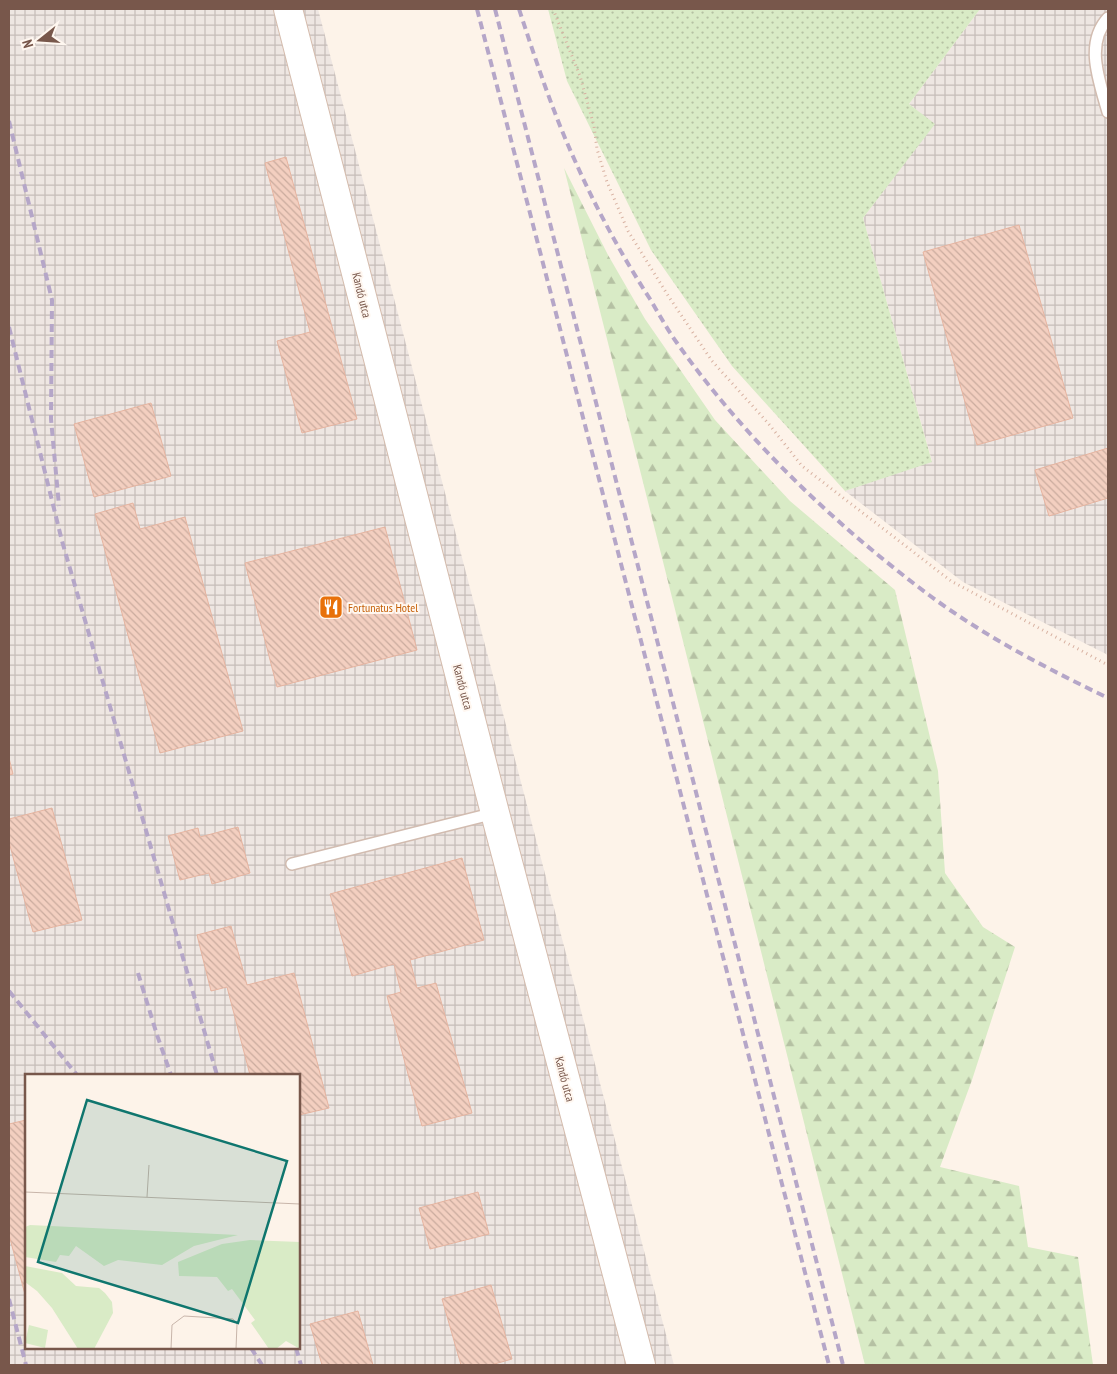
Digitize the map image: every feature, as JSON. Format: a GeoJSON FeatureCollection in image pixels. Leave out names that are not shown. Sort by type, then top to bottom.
{"type":"FeatureCollection","features":[{"type":"Feature","properties":{"kind":"street","name":"Kandó utca"},"geometry":{"type":"LineString","coordinates":[[288,9],[495,813],[641,1365]]}},
{"type":"Feature","properties":{"kind":"lane"},"geometry":{"type":"LineString","coordinates":[[1108,18],[1104,22],[1096,41],[1095,67],[1108,112]]}},
{"type":"Feature","properties":{"kind":"lane"},"geometry":{"type":"LineString","coordinates":[[292,864],[495,813]]}},
{"type":"Feature","properties":{"kind":"path"},"geometry":{"type":"LineString","coordinates":[[553,9],[580,76],[594,126],[597,149],[607,182],[628,231],[712,361],[768,424],[802,466],[951,581],[1108,665]]}},
{"type":"Feature","properties":{"kind":"shaded area"},"geometry":{"type":"Polygon","coordinates":[[[9,9],[318,9],[674,1365],[9,1365],[9,9]]]}},
{"type":"Feature","properties":{"kind":"shaded area"},"geometry":{"type":"Polygon","coordinates":[[[980,9],[1108,9],[1108,655],[963,582],[845,491],[932,461],[863,218],[934,124],[909,104],[980,9]]]}},
{"type":"Feature","properties":{"kind":"green space"},"geometry":{"type":"Polygon","coordinates":[[[548,9],[980,9],[909,104],[935,124],[863,218],[932,462],[845,491],[732,366],[651,250],[567,81],[548,9]]]}},
{"type":"Feature","properties":{"kind":"green space"},"geometry":{"type":"Polygon","coordinates":[[[564,168],[608,255],[645,319],[715,420],[790,501],[895,590],[938,771],[945,873],[983,927],[1015,947],[972,1080],[940,1167],[1019,1186],[1028,1247],[1078,1257],[1093,1365],[865,1365],[564,168]]]}},
{"type":"Feature","properties":{"kind":"building"},"geometry":{"type":"Polygon","coordinates":[[[286,157],[357,419],[302,433],[277,341],[310,332],[265,163],[286,157]]]}},
{"type":"Feature","properties":{"kind":"building"},"geometry":{"type":"Polygon","coordinates":[[[1019,225],[1073,418],[977,445],[923,252],[1019,225]]]}},
{"type":"Feature","properties":{"kind":"building"},"geometry":{"type":"Polygon","coordinates":[[[151,403],[171,476],[94,497],[74,424],[151,403]]]}},
{"type":"Feature","properties":{"kind":"building"},"geometry":{"type":"Polygon","coordinates":[[[1108,448],[1108,498],[1049,516],[1035,470],[1108,448]]]}},
{"type":"Feature","properties":{"kind":"building"},"geometry":{"type":"Polygon","coordinates":[[[133,503],[140,529],[185,517],[243,731],[160,753],[95,514],[133,503]]]}},
{"type":"Feature","properties":{"kind":"building","name":"Fortunatus Hotel"},"geometry":{"type":"Polygon","coordinates":[[[385,527],[417,650],[277,687],[245,563],[385,527]]]}},
{"type":"Feature","properties":{"kind":"building"},"geometry":{"type":"Polygon","coordinates":[[[9,758],[13,774],[9,775],[9,758]]]}},
{"type":"Feature","properties":{"kind":"building"},"geometry":{"type":"Polygon","coordinates":[[[52,808],[82,920],[33,932],[9,842],[9,819],[52,808]]]}},
{"type":"Feature","properties":{"kind":"building"},"geometry":{"type":"Polygon","coordinates":[[[238,827],[250,873],[212,884],[209,873],[180,880],[168,836],[198,828],[200,837],[238,827]]]}},
{"type":"Feature","properties":{"kind":"building"},"geometry":{"type":"Polygon","coordinates":[[[462,858],[484,940],[410,960],[417,988],[436,983],[472,1113],[422,1126],[387,996],[401,992],[394,964],[352,976],[330,894],[462,858]]]}},
{"type":"Feature","properties":{"kind":"building"},"geometry":{"type":"Polygon","coordinates":[[[231,926],[247,985],[294,973],[329,1108],[300,1115],[300,1074],[250,1074],[227,987],[211,991],[197,935],[231,926]]]}},
{"type":"Feature","properties":{"kind":"building"},"geometry":{"type":"Polygon","coordinates":[[[25,1120],[25,1294],[9,1235],[9,1124],[25,1120]]]}},
{"type":"Feature","properties":{"kind":"building"},"geometry":{"type":"Polygon","coordinates":[[[478,1192],[489,1234],[430,1249],[419,1208],[478,1192]]]}},
{"type":"Feature","properties":{"kind":"building"},"geometry":{"type":"Polygon","coordinates":[[[491,1285],[512,1359],[491,1365],[461,1365],[442,1299],[491,1285]]]}},
{"type":"Feature","properties":{"kind":"building"},"geometry":{"type":"Polygon","coordinates":[[[358,1311],[373,1365],[322,1365],[310,1324],[358,1311]]]}},
{"type":"Feature","properties":{"kind":"railway"},"geometry":{"type":"LineString","coordinates":[[477,9],[829,1365]]}},
{"type":"Feature","properties":{"kind":"railway"},"geometry":{"type":"LineString","coordinates":[[495,9],[843,1365]]}},
{"type":"Feature","properties":{"kind":"railway"},"geometry":{"type":"LineString","coordinates":[[519,9],[560,125],[601,215],[673,338],[732,413],[793,479],[826,510],[929,595],[971,624],[1016,651],[1108,698]]}},
{"type":"Feature","properties":{"kind":"railway"},"geometry":{"type":"LineString","coordinates":[[9,121],[52,300],[51,419],[59,506]]}},
{"type":"Feature","properties":{"kind":"railway"},"geometry":{"type":"LineString","coordinates":[[9,327],[62,541],[217,1074]]}},
{"type":"Feature","properties":{"kind":"railway"},"geometry":{"type":"LineString","coordinates":[[138,973],[171,1074]]}},
{"type":"Feature","properties":{"kind":"railway"},"geometry":{"type":"LineString","coordinates":[[9,991],[76,1074]]}},
{"type":"Feature","properties":{"kind":"railway"},"geometry":{"type":"LineString","coordinates":[[9,1299],[26,1365]]}},
{"type":"Feature","properties":{"kind":"railway"},"geometry":{"type":"LineString","coordinates":[[252,1349],[262,1365]]}},
{"type":"Feature","properties":{"kind":"railway"},"geometry":{"type":"LineString","coordinates":[[296,1349],[301,1365]]}},
{"type":"Feature","properties":{"kind":"place","name":"Fortunatus Hotel"},"geometry":{"type":"Point","coordinates":[331,607]}}]}
